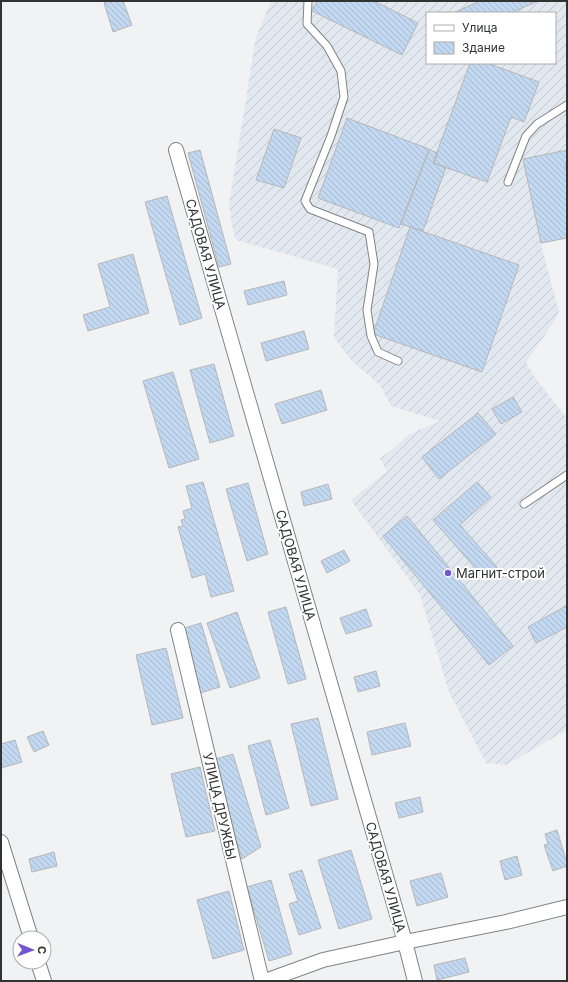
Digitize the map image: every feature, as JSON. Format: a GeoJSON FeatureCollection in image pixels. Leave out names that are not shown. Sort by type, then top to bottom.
{"type":"FeatureCollection","features":[{"type":"Feature","properties":{"kind":"street","name":"САДОВАЯ УЛИЦА"},"geometry":{"type":"LineString","coordinates":[[176,150],[415,981]]}},
{"type":"Feature","properties":{"kind":"street","name":"УЛИЦА ДРУЖБЫ"},"geometry":{"type":"LineString","coordinates":[[178,630],[262,981]]}},
{"type":"Feature","properties":{"kind":"street"},"geometry":{"type":"LineString","coordinates":[[1,842],[28,930]]}},
{"type":"Feature","properties":{"kind":"street"},"geometry":{"type":"LineString","coordinates":[[265,981],[323,960],[506,922],[567,907]]}},
{"type":"Feature","properties":{"kind":"street"},"geometry":{"type":"LineString","coordinates":[[41,970],[44,981]]}},
{"type":"Feature","properties":{"kind":"lane"},"geometry":{"type":"LineString","coordinates":[[308,1],[307,24],[327,46],[341,71],[344,97],[331,136],[305,201],[310,209],[368,232],[374,264],[367,310],[371,336],[378,352],[398,361]]}},
{"type":"Feature","properties":{"kind":"lane"},"geometry":{"type":"LineString","coordinates":[[508,182],[526,136],[537,124],[567,105]]}},
{"type":"Feature","properties":{"kind":"lane"},"geometry":{"type":"LineString","coordinates":[[524,504],[567,475]]}},
{"type":"Feature","properties":{"kind":"shaded area"},"geometry":{"type":"Polygon","coordinates":[[[271,1],[567,1],[567,238],[541,244],[559,312],[556,319],[526,362],[536,379],[567,418],[567,534],[565,536],[567,539],[567,730],[506,765],[486,763],[449,692],[420,595],[351,500],[387,471],[380,459],[410,434],[440,421],[391,406],[380,385],[352,361],[334,338],[338,269],[236,240],[233,231],[229,204],[256,37],[271,1]]]}},
{"type":"Feature","properties":{"kind":"building"},"geometry":{"type":"Polygon","coordinates":[[[108,1],[123,1],[132,25],[113,32],[104,3],[108,1]]]}},
{"type":"Feature","properties":{"kind":"building"},"geometry":{"type":"Polygon","coordinates":[[[317,1],[374,1],[418,23],[402,55],[312,11],[317,1]]]}},
{"type":"Feature","properties":{"kind":"building"},"geometry":{"type":"Polygon","coordinates":[[[480,1],[538,1],[513,12],[455,12],[480,1]]]}},
{"type":"Feature","properties":{"kind":"building"},"geometry":{"type":"Polygon","coordinates":[[[470,64],[490,64],[539,82],[524,122],[511,117],[487,182],[433,163],[470,64]]]}},
{"type":"Feature","properties":{"kind":"building"},"geometry":{"type":"Polygon","coordinates":[[[347,118],[429,149],[399,228],[318,198],[347,118]]]}},
{"type":"Feature","properties":{"kind":"building"},"geometry":{"type":"Polygon","coordinates":[[[274,129],[301,138],[284,188],[256,180],[274,129]]]}},
{"type":"Feature","properties":{"kind":"building"},"geometry":{"type":"Polygon","coordinates":[[[200,150],[231,264],[219,267],[188,153],[200,150]]]}},
{"type":"Feature","properties":{"kind":"building"},"geometry":{"type":"Polygon","coordinates":[[[429,150],[438,153],[434,163],[446,167],[423,231],[401,224],[429,150]]]}},
{"type":"Feature","properties":{"kind":"building"},"geometry":{"type":"Polygon","coordinates":[[[567,150],[567,164],[565,164],[567,176],[567,238],[541,243],[523,159],[567,150]]]}},
{"type":"Feature","properties":{"kind":"building"},"geometry":{"type":"Polygon","coordinates":[[[167,196],[202,318],[180,325],[145,202],[167,196]]]}},
{"type":"Feature","properties":{"kind":"building"},"geometry":{"type":"Polygon","coordinates":[[[410,227],[519,265],[482,372],[373,334],[410,227]]]}},
{"type":"Feature","properties":{"kind":"building"},"geometry":{"type":"Polygon","coordinates":[[[133,254],[149,313],[88,331],[83,315],[110,307],[98,264],[133,254]]]}},
{"type":"Feature","properties":{"kind":"building"},"geometry":{"type":"Polygon","coordinates":[[[284,281],[287,295],[248,305],[244,291],[284,281]]]}},
{"type":"Feature","properties":{"kind":"building"},"geometry":{"type":"Polygon","coordinates":[[[304,331],[309,349],[266,361],[261,343],[304,331]]]}},
{"type":"Feature","properties":{"kind":"building"},"geometry":{"type":"Polygon","coordinates":[[[214,364],[234,436],[210,443],[190,370],[214,364]]]}},
{"type":"Feature","properties":{"kind":"building"},"geometry":{"type":"Polygon","coordinates":[[[173,372],[199,459],[169,468],[143,381],[173,372]]]}},
{"type":"Feature","properties":{"kind":"building"},"geometry":{"type":"Polygon","coordinates":[[[321,390],[327,410],[282,424],[275,404],[321,390]]]}},
{"type":"Feature","properties":{"kind":"building"},"geometry":{"type":"Polygon","coordinates":[[[513,397],[522,412],[501,424],[492,409],[513,397]]]}},
{"type":"Feature","properties":{"kind":"building"},"geometry":{"type":"Polygon","coordinates":[[[478,413],[496,434],[439,479],[422,457],[478,413]]]}},
{"type":"Feature","properties":{"kind":"building"},"geometry":{"type":"Polygon","coordinates":[[[203,482],[234,591],[211,597],[205,574],[192,578],[178,527],[183,526],[181,520],[185,519],[183,511],[192,508],[186,486],[203,482]]]}},
{"type":"Feature","properties":{"kind":"building"},"geometry":{"type":"Polygon","coordinates":[[[477,482],[491,497],[460,525],[497,567],[484,578],[433,520],[477,482]]]}},
{"type":"Feature","properties":{"kind":"building"},"geometry":{"type":"Polygon","coordinates":[[[248,483],[268,554],[247,561],[226,489],[248,483]]]}},
{"type":"Feature","properties":{"kind":"building"},"geometry":{"type":"Polygon","coordinates":[[[328,484],[332,499],[304,506],[301,492],[328,484]]]}},
{"type":"Feature","properties":{"kind":"building"},"geometry":{"type":"Polygon","coordinates":[[[407,516],[513,646],[489,665],[383,536],[407,516]]]}},
{"type":"Feature","properties":{"kind":"building"},"geometry":{"type":"Polygon","coordinates":[[[344,550],[350,561],[327,573],[321,561],[344,550]]]}},
{"type":"Feature","properties":{"kind":"building"},"geometry":{"type":"Polygon","coordinates":[[[566,606],[567,627],[536,643],[528,627],[566,606]]]}},
{"type":"Feature","properties":{"kind":"building"},"geometry":{"type":"Polygon","coordinates":[[[286,607],[306,679],[288,684],[268,612],[286,607]]]}},
{"type":"Feature","properties":{"kind":"building"},"geometry":{"type":"Polygon","coordinates":[[[366,609],[372,626],[346,634],[340,618],[366,609]]]}},
{"type":"Feature","properties":{"kind":"building"},"geometry":{"type":"Polygon","coordinates":[[[237,612],[260,678],[230,688],[207,623],[237,612]]]}},
{"type":"Feature","properties":{"kind":"building"},"geometry":{"type":"Polygon","coordinates":[[[201,623],[220,687],[200,693],[181,629],[201,623]]]}},
{"type":"Feature","properties":{"kind":"building"},"geometry":{"type":"Polygon","coordinates":[[[166,648],[183,718],[152,725],[136,655],[166,648]]]}},
{"type":"Feature","properties":{"kind":"building"},"geometry":{"type":"Polygon","coordinates":[[[376,671],[380,686],[358,692],[354,677],[376,671]]]}},
{"type":"Feature","properties":{"kind":"building"},"geometry":{"type":"Polygon","coordinates":[[[318,718],[338,799],[311,806],[291,724],[318,718]]]}},
{"type":"Feature","properties":{"kind":"building"},"geometry":{"type":"Polygon","coordinates":[[[405,723],[411,746],[372,755],[367,732],[405,723]]]}},
{"type":"Feature","properties":{"kind":"building"},"geometry":{"type":"Polygon","coordinates":[[[43,731],[49,745],[34,752],[27,737],[43,731]]]}},
{"type":"Feature","properties":{"kind":"building"},"geometry":{"type":"Polygon","coordinates":[[[15,740],[22,762],[1,768],[1,744],[15,740]]]}},
{"type":"Feature","properties":{"kind":"building"},"geometry":{"type":"Polygon","coordinates":[[[270,740],[289,808],[266,815],[248,746],[270,740]]]}},
{"type":"Feature","properties":{"kind":"building"},"geometry":{"type":"Polygon","coordinates":[[[233,754],[261,847],[242,859],[212,760],[233,754]]]}},
{"type":"Feature","properties":{"kind":"building"},"geometry":{"type":"Polygon","coordinates":[[[200,767],[215,831],[186,837],[171,774],[200,767]]]}},
{"type":"Feature","properties":{"kind":"building"},"geometry":{"type":"Polygon","coordinates":[[[420,797],[423,812],[399,818],[395,803],[420,797]]]}},
{"type":"Feature","properties":{"kind":"building"},"geometry":{"type":"Polygon","coordinates":[[[557,830],[567,866],[553,871],[544,845],[548,844],[545,834],[557,830]]]}},
{"type":"Feature","properties":{"kind":"building"},"geometry":{"type":"Polygon","coordinates":[[[351,850],[372,919],[339,929],[318,860],[351,850]]]}},
{"type":"Feature","properties":{"kind":"building"},"geometry":{"type":"Polygon","coordinates":[[[54,852],[57,866],[32,872],[29,859],[54,852]]]}},
{"type":"Feature","properties":{"kind":"building"},"geometry":{"type":"Polygon","coordinates":[[[517,856],[522,875],[505,880],[500,861],[517,856]]]}},
{"type":"Feature","properties":{"kind":"building"},"geometry":{"type":"Polygon","coordinates":[[[302,870],[321,928],[299,935],[289,904],[298,901],[289,874],[302,870]]]}},
{"type":"Feature","properties":{"kind":"building"},"geometry":{"type":"Polygon","coordinates":[[[441,873],[448,897],[417,906],[410,881],[441,873]]]}},
{"type":"Feature","properties":{"kind":"building"},"geometry":{"type":"Polygon","coordinates":[[[271,880],[292,954],[269,961],[247,887],[271,880]]]}},
{"type":"Feature","properties":{"kind":"building"},"geometry":{"type":"Polygon","coordinates":[[[229,891],[244,950],[213,959],[197,900],[229,891]]]}},
{"type":"Feature","properties":{"kind":"building"},"geometry":{"type":"Polygon","coordinates":[[[465,958],[469,972],[437,980],[434,965],[465,958]]]}},
{"type":"Feature","properties":{"kind":"place","name":"Магнит-строй"},"geometry":{"type":"Point","coordinates":[448,573]}}]}
